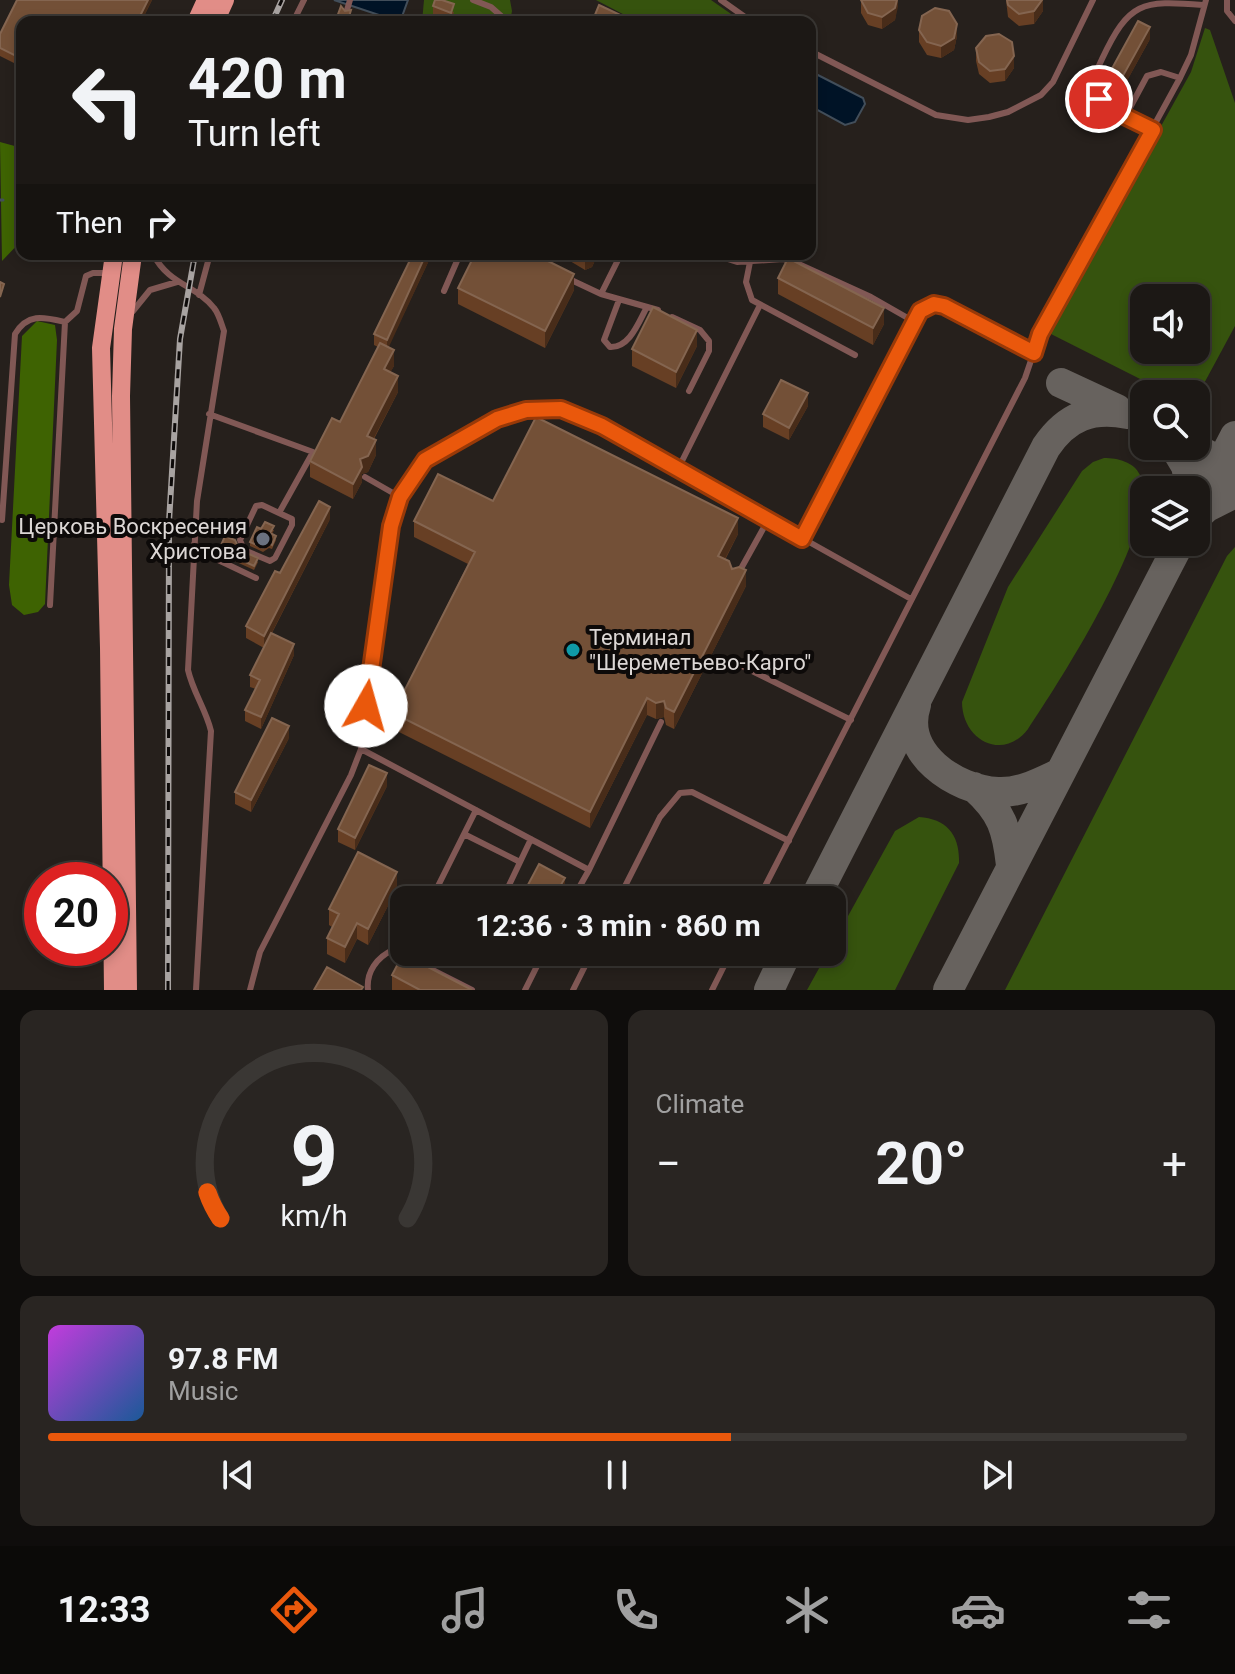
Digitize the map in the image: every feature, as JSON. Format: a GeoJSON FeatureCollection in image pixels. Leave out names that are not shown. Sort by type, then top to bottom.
{"type":"FeatureCollection","features":[{"type":"Feature","properties":{"kind":"main road"},"geometry":{"type":"LineString","coordinates":[[113,260],[101,348],[113,990]]}},
{"type":"Feature","properties":{"kind":"main road"},"geometry":{"type":"LineString","coordinates":[[128,990],[122,541],[123,329],[132,260]]}},
{"type":"Feature","properties":{"kind":"lane"},"geometry":{"type":"LineString","coordinates":[[347,10],[350,0]]}},
{"type":"Feature","properties":{"kind":"lane"},"geometry":{"type":"LineString","coordinates":[[473,0],[491,7],[501,16]]}},
{"type":"Feature","properties":{"kind":"lane"},"geometry":{"type":"LineString","coordinates":[[721,0],[744,16]]}},
{"type":"Feature","properties":{"kind":"lane"},"geometry":{"type":"LineString","coordinates":[[816,54],[936,115],[968,120],[989,117],[1028,103],[1053,82],[1093,0]]}},
{"type":"Feature","properties":{"kind":"lane"},"geometry":{"type":"LineString","coordinates":[[1227,0],[1227,11],[1235,21]]}},
{"type":"Feature","properties":{"kind":"lane"},"geometry":{"type":"LineString","coordinates":[[765,886],[1025,378],[1040,334],[1153,130],[1180,78],[1191,55],[1205,3],[1153,2],[1137,8],[1126,16],[1114,34],[1094,76],[1099,99],[1108,108],[1153,130]]}},
{"type":"Feature","properties":{"kind":"lane"},"geometry":{"type":"LineString","coordinates":[[1125,117],[1147,76],[1161,72],[1180,78]]}},
{"type":"Feature","properties":{"kind":"lane"},"geometry":{"type":"LineString","coordinates":[[158,260],[177,282],[215,308],[224,331],[197,501],[188,670],[192,688],[208,718],[211,731],[196,990]]}},
{"type":"Feature","properties":{"kind":"lane"},"geometry":{"type":"LineString","coordinates":[[199,295],[208,260]]}},
{"type":"Feature","properties":{"kind":"lane"},"geometry":{"type":"LineString","coordinates":[[444,291],[457,260]]}},
{"type":"Feature","properties":{"kind":"lane"},"geometry":{"type":"LineString","coordinates":[[601,294],[618,260]]}},
{"type":"Feature","properties":{"kind":"lane"},"geometry":{"type":"LineString","coordinates":[[731,260],[792,261],[871,297],[913,321]]}},
{"type":"Feature","properties":{"kind":"lane"},"geometry":{"type":"LineString","coordinates":[[750,262],[746,282],[752,300],[855,355]]}},
{"type":"Feature","properties":{"kind":"lane"},"geometry":{"type":"LineString","coordinates":[[556,272],[601,294],[647,307],[700,330],[709,341],[709,351],[689,391]]}},
{"type":"Feature","properties":{"kind":"lane"},"geometry":{"type":"LineString","coordinates":[[50,605],[65,322],[77,311],[86,276],[93,273],[110,274]]}},
{"type":"Feature","properties":{"kind":"lane"},"geometry":{"type":"LineString","coordinates":[[123,329],[140,299],[150,290],[177,282]]}},
{"type":"Feature","properties":{"kind":"lane"},"geometry":{"type":"LineString","coordinates":[[619,300],[604,340],[610,347],[624,342],[647,307]]}},
{"type":"Feature","properties":{"kind":"lane"},"geometry":{"type":"LineString","coordinates":[[802,539],[920,311],[934,304],[1034,353]]}},
{"type":"Feature","properties":{"kind":"lane"},"geometry":{"type":"LineString","coordinates":[[678,469],[760,305]]}},
{"type":"Feature","properties":{"kind":"lane"},"geometry":{"type":"LineString","coordinates":[[2,520],[15,334],[31,317],[65,322]]}},
{"type":"Feature","properties":{"kind":"lane"},"geometry":{"type":"LineString","coordinates":[[250,990],[260,952],[351,775],[361,749],[376,618],[391,526],[400,497],[416,470],[441,449],[497,419],[526,410],[561,409],[602,426],[911,599]]}},
{"type":"Feature","properties":{"kind":"lane"},"geometry":{"type":"LineString","coordinates":[[209,414],[321,455]]}},
{"type":"Feature","properties":{"kind":"lane"},"geometry":{"type":"LineString","coordinates":[[279,513],[313,452]]}},
{"type":"Feature","properties":{"kind":"lane"},"geometry":{"type":"LineString","coordinates":[[365,477],[400,497]]}},
{"type":"Feature","properties":{"kind":"lane"},"geometry":{"type":"LineString","coordinates":[[262,505],[279,513],[292,519],[292,525],[275,558],[270,561],[244,550],[240,540],[256,506],[262,505]]}},
{"type":"Feature","properties":{"kind":"lane"},"geometry":{"type":"LineString","coordinates":[[734,580],[768,520]]}},
{"type":"Feature","properties":{"kind":"lane"},"geometry":{"type":"LineString","coordinates":[[194,544],[216,559],[256,578]]}},
{"type":"Feature","properties":{"kind":"lane"},"geometry":{"type":"LineString","coordinates":[[740,665],[851,720]]}},
{"type":"Feature","properties":{"kind":"lane"},"geometry":{"type":"LineString","coordinates":[[580,886],[661,722]]}},
{"type":"Feature","properties":{"kind":"lane"},"geometry":{"type":"LineString","coordinates":[[361,749],[589,870]]}},
{"type":"Feature","properties":{"kind":"lane"},"geometry":{"type":"LineString","coordinates":[[625,886],[660,817],[680,793],[692,792],[789,841]]}},
{"type":"Feature","properties":{"kind":"lane"},"geometry":{"type":"LineString","coordinates":[[438,886],[476,810]]}},
{"type":"Feature","properties":{"kind":"lane"},"geometry":{"type":"LineString","coordinates":[[464,834],[520,862]]}},
{"type":"Feature","properties":{"kind":"lane"},"geometry":{"type":"LineString","coordinates":[[509,886],[531,839]]}},
{"type":"Feature","properties":{"kind":"lane"},"geometry":{"type":"LineString","coordinates":[[368,990],[369,974],[378,961],[390,952]]}},
{"type":"Feature","properties":{"kind":"lane"},"geometry":{"type":"LineString","coordinates":[[428,966],[472,990]]}},
{"type":"Feature","properties":{"kind":"lane"},"geometry":{"type":"LineString","coordinates":[[525,990],[537,966]]}},
{"type":"Feature","properties":{"kind":"lane"},"geometry":{"type":"LineString","coordinates":[[573,990],[585,966]]}},
{"type":"Feature","properties":{"kind":"lane"},"geometry":{"type":"LineString","coordinates":[[712,990],[724,966]]}},
{"type":"Feature","properties":{"kind":"green space"},"geometry":{"type":"Polygon","coordinates":[[[424,0],[510,0],[512,11],[511,16],[423,16],[424,0]]]}},
{"type":"Feature","properties":{"kind":"green space"},"geometry":{"type":"Polygon","coordinates":[[[596,0],[711,0],[734,16],[627,16],[596,0]]]}},
{"type":"Feature","properties":{"kind":"green space"},"geometry":{"type":"Polygon","coordinates":[[[1205,28],[1210,30],[1235,103],[1235,326],[1206,380],[1142,380],[1047,332],[1191,72],[1205,28]]]}},
{"type":"Feature","properties":{"kind":"green space"},"geometry":{"type":"Polygon","coordinates":[[[0,142],[16,146],[16,246],[2,261],[0,142]]]}},
{"type":"Feature","properties":{"kind":"green space"},"geometry":{"type":"Polygon","coordinates":[[[37,321],[55,325],[57,340],[45,604],[38,612],[24,615],[12,605],[9,585],[22,336],[37,321]]]}},
{"type":"Feature","properties":{"kind":"green space"},"geometry":{"type":"Polygon","coordinates":[[[1104,458],[1115,459],[1134,467],[1140,475],[1130,476],[1130,544],[1082,643],[1028,729],[1007,744],[986,742],[969,727],[962,702],[1008,587],[1082,471],[1104,458]]]}},
{"type":"Feature","properties":{"kind":"green space"},"geometry":{"type":"Polygon","coordinates":[[[1235,547],[1235,990],[1005,990],[1227,556],[1235,547]]]}},
{"type":"Feature","properties":{"kind":"green space"},"geometry":{"type":"Polygon","coordinates":[[[919,817],[937,821],[954,837],[959,863],[895,990],[807,990],[820,966],[846,966],[846,920],[895,831],[919,817]]]}},
{"type":"Feature","properties":{"kind":"water"},"geometry":{"type":"Polygon","coordinates":[[[334,0],[408,0],[402,16],[382,16],[334,0]]]}},
{"type":"Feature","properties":{"kind":"water"},"geometry":{"type":"Polygon","coordinates":[[[816,74],[863,98],[865,104],[855,122],[845,125],[816,109],[816,74]]]}},
{"type":"Feature","properties":{"kind":"building"},"geometry":{"type":"Polygon","coordinates":[[[17,0],[148,0],[140,16],[16,16],[16,56],[0,48],[0,34],[17,0]]]}},
{"type":"Feature","properties":{"kind":"building"},"geometry":{"type":"Polygon","coordinates":[[[435,0],[454,4],[451,13],[433,6],[435,0]]]}},
{"type":"Feature","properties":{"kind":"building"},"geometry":{"type":"Polygon","coordinates":[[[861,0],[897,0],[895,8],[882,17],[868,13],[861,0]]]}},
{"type":"Feature","properties":{"kind":"building"},"geometry":{"type":"Polygon","coordinates":[[[1007,0],[1042,0],[1034,11],[1019,14],[1008,5],[1007,0]]]}},
{"type":"Feature","properties":{"kind":"building"},"geometry":{"type":"Polygon","coordinates":[[[599,5],[622,16],[594,16],[599,5]]]}},
{"type":"Feature","properties":{"kind":"building"},"geometry":{"type":"Polygon","coordinates":[[[341,6],[345,11],[351,10],[349,16],[337,16],[341,6]]]}},
{"type":"Feature","properties":{"kind":"building"},"geometry":{"type":"Polygon","coordinates":[[[935,8],[949,11],[957,24],[954,38],[941,46],[927,42],[919,30],[922,16],[935,8]]]}},
{"type":"Feature","properties":{"kind":"building"},"geometry":{"type":"Polygon","coordinates":[[[1138,21],[1150,27],[1114,92],[1104,83],[1138,21]]]}},
{"type":"Feature","properties":{"kind":"building"},"geometry":{"type":"Polygon","coordinates":[[[999,34],[1012,42],[1014,56],[1005,69],[990,71],[979,62],[976,48],[986,36],[999,34]]]}},
{"type":"Feature","properties":{"kind":"building"},"geometry":{"type":"Polygon","coordinates":[[[410,260],[423,260],[387,340],[374,334],[410,260]]]}},
{"type":"Feature","properties":{"kind":"building"},"geometry":{"type":"Polygon","coordinates":[[[472,260],[546,260],[574,274],[545,331],[458,288],[472,260]]]}},
{"type":"Feature","properties":{"kind":"building"},"geometry":{"type":"Polygon","coordinates":[[[787,260],[792,260],[884,308],[873,328],[778,278],[787,260]]]}},
{"type":"Feature","properties":{"kind":"building"},"geometry":{"type":"Polygon","coordinates":[[[653,307],[697,330],[676,372],[632,349],[653,307]]]}},
{"type":"Feature","properties":{"kind":"building"},"geometry":{"type":"Polygon","coordinates":[[[380,343],[394,350],[384,369],[398,376],[367,436],[376,440],[368,456],[360,459],[362,467],[353,484],[310,461],[332,418],[340,422],[380,343]]]}},
{"type":"Feature","properties":{"kind":"building"},"geometry":{"type":"Polygon","coordinates":[[[781,380],[808,393],[789,428],[763,414],[781,380]]]}},
{"type":"Feature","properties":{"kind":"building","name":"Терминал \"Шереметьево-Карго\""},"geometry":{"type":"Polygon","coordinates":[[[536,417],[738,518],[718,556],[729,561],[732,569],[739,567],[746,570],[674,712],[666,708],[664,701],[656,703],[647,698],[590,812],[393,713],[475,552],[414,521],[438,474],[493,501],[536,417]]]}},
{"type":"Feature","properties":{"kind":"building"},"geometry":{"type":"Polygon","coordinates":[[[319,501],[330,507],[264,636],[246,626],[275,571],[280,573],[319,501]]]}},
{"type":"Feature","properties":{"kind":"building","name":"Церковь Воскресения Христова"},"geometry":{"type":"Polygon","coordinates":[[[265,522],[274,526],[270,533],[276,536],[272,545],[269,543],[263,548],[250,542],[257,527],[261,529],[265,522]]]}},
{"type":"Feature","properties":{"kind":"building"},"geometry":{"type":"Polygon","coordinates":[[[225,536],[235,540],[240,550],[258,558],[254,566],[219,550],[225,536]]]}},
{"type":"Feature","properties":{"kind":"building"},"geometry":{"type":"Polygon","coordinates":[[[271,633],[294,644],[261,717],[245,710],[260,680],[250,675],[271,633]]]}},
{"type":"Feature","properties":{"kind":"building"},"geometry":{"type":"Polygon","coordinates":[[[272,718],[289,726],[251,800],[235,792],[272,718]]]}},
{"type":"Feature","properties":{"kind":"building"},"geometry":{"type":"Polygon","coordinates":[[[369,765],[387,773],[355,838],[338,829],[369,765]]]}},
{"type":"Feature","properties":{"kind":"building"},"geometry":{"type":"Polygon","coordinates":[[[358,852],[397,872],[368,929],[357,923],[345,947],[327,938],[339,914],[329,909],[358,852]]]}},
{"type":"Feature","properties":{"kind":"building"},"geometry":{"type":"Polygon","coordinates":[[[539,864],[565,878],[560,886],[527,886],[539,864]]]}},
{"type":"Feature","properties":{"kind":"building"},"geometry":{"type":"Polygon","coordinates":[[[397,966],[426,966],[472,990],[420,990],[392,975],[397,966]]]}},
{"type":"Feature","properties":{"kind":"building"},"geometry":{"type":"Polygon","coordinates":[[[327,967],[363,987],[361,990],[314,990],[327,967]]]}},
{"type":"Feature","properties":{"kind":"taxiway"},"geometry":{"type":"LineString","coordinates":[[1061,383],[1117,409]]}},
{"type":"Feature","properties":{"kind":"taxiway"},"geometry":{"type":"LineString","coordinates":[[821,886],[1046,447],[1063,428],[1081,416],[1103,412],[1128,414]]}},
{"type":"Feature","properties":{"kind":"taxiway"},"geometry":{"type":"LineString","coordinates":[[1210,484],[1235,436]]}},
{"type":"Feature","properties":{"kind":"taxiway"},"geometry":{"type":"LineString","coordinates":[[1210,456],[1235,469]]}},
{"type":"Feature","properties":{"kind":"taxiway"},"geometry":{"type":"LineString","coordinates":[[1182,460],[1188,476]]}},
{"type":"Feature","properties":{"kind":"taxiway"},"geometry":{"type":"LineString","coordinates":[[1210,506],[1235,493]]}},
{"type":"Feature","properties":{"kind":"taxiway"},"geometry":{"type":"LineString","coordinates":[[948,990],[1173,556]]}},
{"type":"Feature","properties":{"kind":"taxiway"},"geometry":{"type":"LineString","coordinates":[[916,705],[913,722],[916,739],[924,753],[935,766],[965,784],[981,790],[1006,792],[1029,787],[1058,774]]}},
{"type":"Feature","properties":{"kind":"taxiway"},"geometry":{"type":"LineString","coordinates":[[974,787],[1002,822],[1011,865]]}},
{"type":"Feature","properties":{"kind":"taxiway"},"geometry":{"type":"LineString","coordinates":[[769,990],[780,966]]}},
{"type":"Feature","properties":{"kind":"railway"},"geometry":{"type":"LineString","coordinates":[[275,16],[282,0]]}},
{"type":"Feature","properties":{"kind":"railway"},"geometry":{"type":"LineString","coordinates":[[168,990],[169,522],[180,339],[194,260]]}},
{"type":"Feature","properties":{"kind":"place","name":"Церковь Воскресения Христова"},"geometry":{"type":"Point","coordinates":[263,539]}},
{"type":"Feature","properties":{"kind":"place","name":"Терминал \"Шереметьево-Карго\""},"geometry":{"type":"Point","coordinates":[573,650]}},
{"type":"Feature","properties":{"kind":"route"},"geometry":{"type":"LineString","coordinates":[[366,706],[376,618],[391,526],[400,497],[425,460],[471,432],[497,419],[526,410],[561,409],[602,426],[802,539],[920,311],[929,305],[944,306],[1034,353],[1040,334],[1153,130],[1108,108],[1099,99]]}}]}
